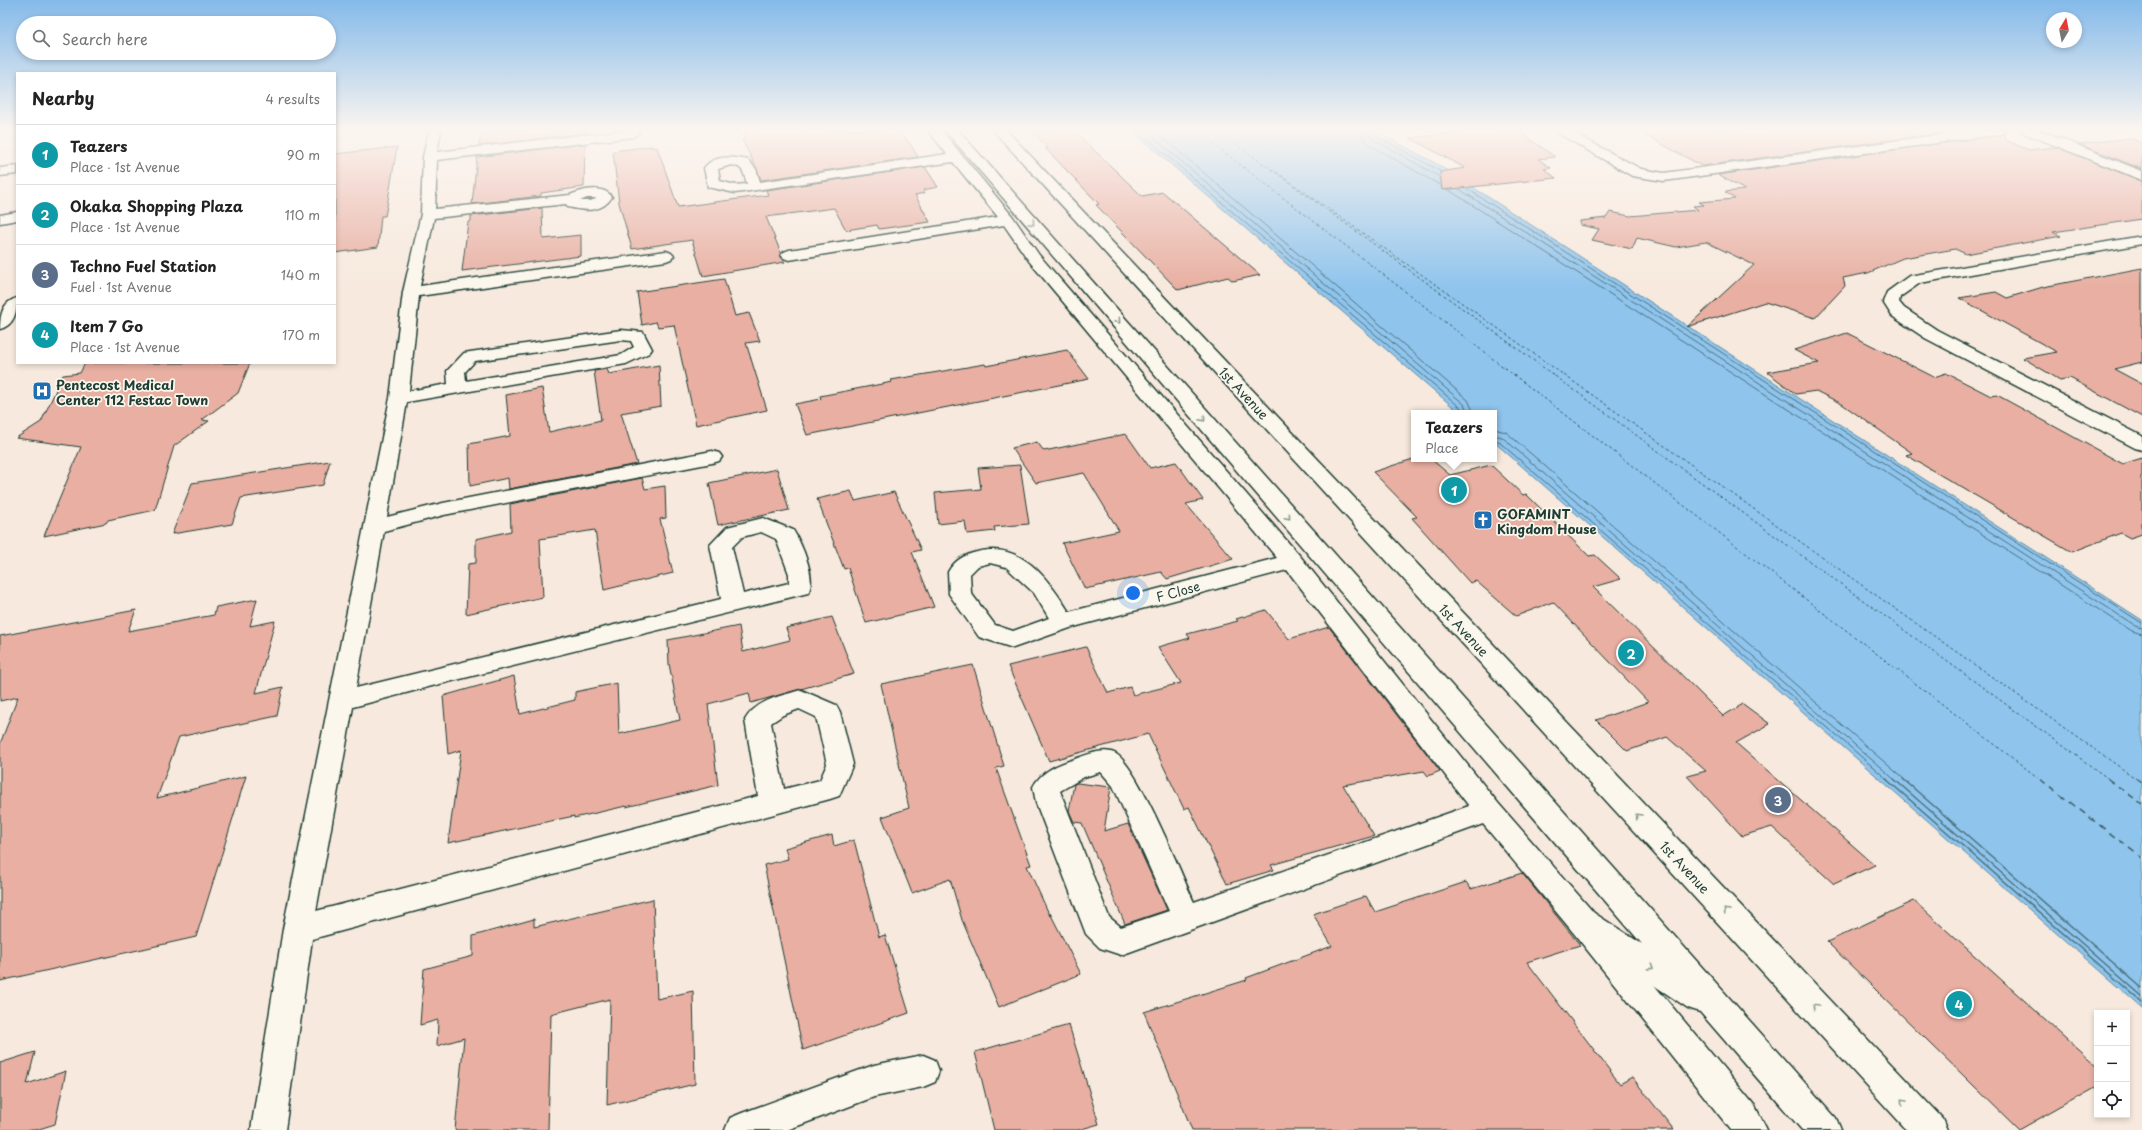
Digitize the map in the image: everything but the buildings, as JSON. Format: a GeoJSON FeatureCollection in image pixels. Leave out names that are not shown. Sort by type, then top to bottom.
{"type":"FeatureCollection","features":[{"type":"Feature","properties":{"kind":"street"},"geometry":{"type":"LineString","coordinates":[[268,1130],[298,929],[399,398],[410,292],[428,214],[429,183]]}},
{"type":"Feature","properties":{"kind":"street"},"geometry":{"type":"LineString","coordinates":[[755,187],[784,183]]}},
{"type":"Feature","properties":{"kind":"street"},"geometry":{"type":"LineString","coordinates":[[978,183],[1008,220],[1034,258],[1292,561],[1488,811],[1583,922],[1743,1118],[1750,1130]]}},
{"type":"Feature","properties":{"kind":"street"},"geometry":{"type":"LineString","coordinates":[[997,183],[1824,1130]]}},
{"type":"Feature","properties":{"kind":"street","name":"1st Avenue"},"geometry":{"type":"LineString","coordinates":[[1048,183],[1930,1130]]}},
{"type":"Feature","properties":{"kind":"street"},"geometry":{"type":"LineString","coordinates":[[428,214],[573,199]]}},
{"type":"Feature","properties":{"kind":"street"},"geometry":{"type":"LineString","coordinates":[[0,218],[16,216]]}},
{"type":"Feature","properties":{"kind":"street"},"geometry":{"type":"LineString","coordinates":[[789,256],[1008,220]]}},
{"type":"Feature","properties":{"kind":"street"},"geometry":{"type":"LineString","coordinates":[[2142,240],[1915,279],[1893,295],[1892,302],[1898,312],[1931,334],[2142,444]]}},
{"type":"Feature","properties":{"kind":"street"},"geometry":{"type":"LineString","coordinates":[[410,292],[666,256]]}},
{"type":"Feature","properties":{"kind":"street"},"geometry":{"type":"LineString","coordinates":[[0,324],[16,304]]}},
{"type":"Feature","properties":{"kind":"street"},"geometry":{"type":"LineString","coordinates":[[399,398],[626,359],[643,349],[637,336],[621,335],[470,358],[456,371],[457,388]]}},
{"type":"Feature","properties":{"kind":"street"},"geometry":{"type":"LineString","coordinates":[[374,527],[451,508],[712,457]]}},
{"type":"Feature","properties":{"kind":"street","name":"F Close"},"geometry":{"type":"LineString","coordinates":[[1064,622],[1042,588],[1013,561],[990,556],[970,561],[959,572],[960,594],[987,631],[1014,640],[1064,622],[1292,561]]}},
{"type":"Feature","properties":{"kind":"street"},"geometry":{"type":"LineString","coordinates":[[342,701],[439,675],[734,605]]}},
{"type":"Feature","properties":{"kind":"street"},"geometry":{"type":"LineString","coordinates":[[1187,919],[1124,780],[1107,761],[1087,764],[1059,776],[1046,787],[1050,803],[1098,925],[1111,938],[1120,941],[1187,919],[1488,811]]}},
{"type":"Feature","properties":{"kind":"street"},"geometry":{"type":"LineString","coordinates":[[298,929],[774,803]]}},
{"type":"Feature","properties":{"kind":"street"},"geometry":{"type":"LineString","coordinates":[[1583,922],[1722,1013]]}},
{"type":"Feature","properties":{"kind":"street"},"geometry":{"type":"LineString","coordinates":[[742,1130],[874,1081],[923,1070]]}},
{"type":"Feature","properties":{"kind":"water"},"geometry":{"type":"Polygon","coordinates":[[[1192,183],[1466,183],[2142,620],[2142,1008],[1497,445],[1497,410],[1457,410],[1192,183]]]}},
{"type":"Feature","properties":{"kind":"ferry route"},"geometry":{"type":"LineString","coordinates":[[1264,183],[2041,780]]}},
{"type":"Feature","properties":{"kind":"ferry route"},"geometry":{"type":"LineString","coordinates":[[1289,183],[2110,780]]}},
{"type":"Feature","properties":{"kind":"ferry route"},"geometry":{"type":"LineString","coordinates":[[1291,183],[2138,780]]}},
{"type":"Feature","properties":{"kind":"ferry route"},"geometry":{"type":"LineString","coordinates":[[2040,779],[2142,858]]}},
{"type":"Feature","properties":{"kind":"ferry route"},"geometry":{"type":"LineString","coordinates":[[2108,779],[2142,804]]}},
{"type":"Feature","properties":{"kind":"ferry route"},"geometry":{"type":"LineString","coordinates":[[2137,779],[2142,783]]}},
{"type":"Feature","properties":{"kind":"place","name":"Pentecost Medical Center 112 Festac Town"},"geometry":{"type":"Point","coordinates":[42,391]}},
{"type":"Feature","properties":{"kind":"place","name":"Teazers"},"geometry":{"type":"Point","coordinates":[1454,490]}},
{"type":"Feature","properties":{"kind":"place","name":"GOFAMINT Kingdom House"},"geometry":{"type":"Point","coordinates":[1483,520]}},
{"type":"Feature","properties":{"kind":"place","name":"Okaka Shopping Plaza"},"geometry":{"type":"Point","coordinates":[1631,653]}},
{"type":"Feature","properties":{"kind":"place","name":"Techno Fuel Station"},"geometry":{"type":"Point","coordinates":[1778,800]}},
{"type":"Feature","properties":{"kind":"place","name":"Item 7 Go"},"geometry":{"type":"Point","coordinates":[1959,1004]}}]}
